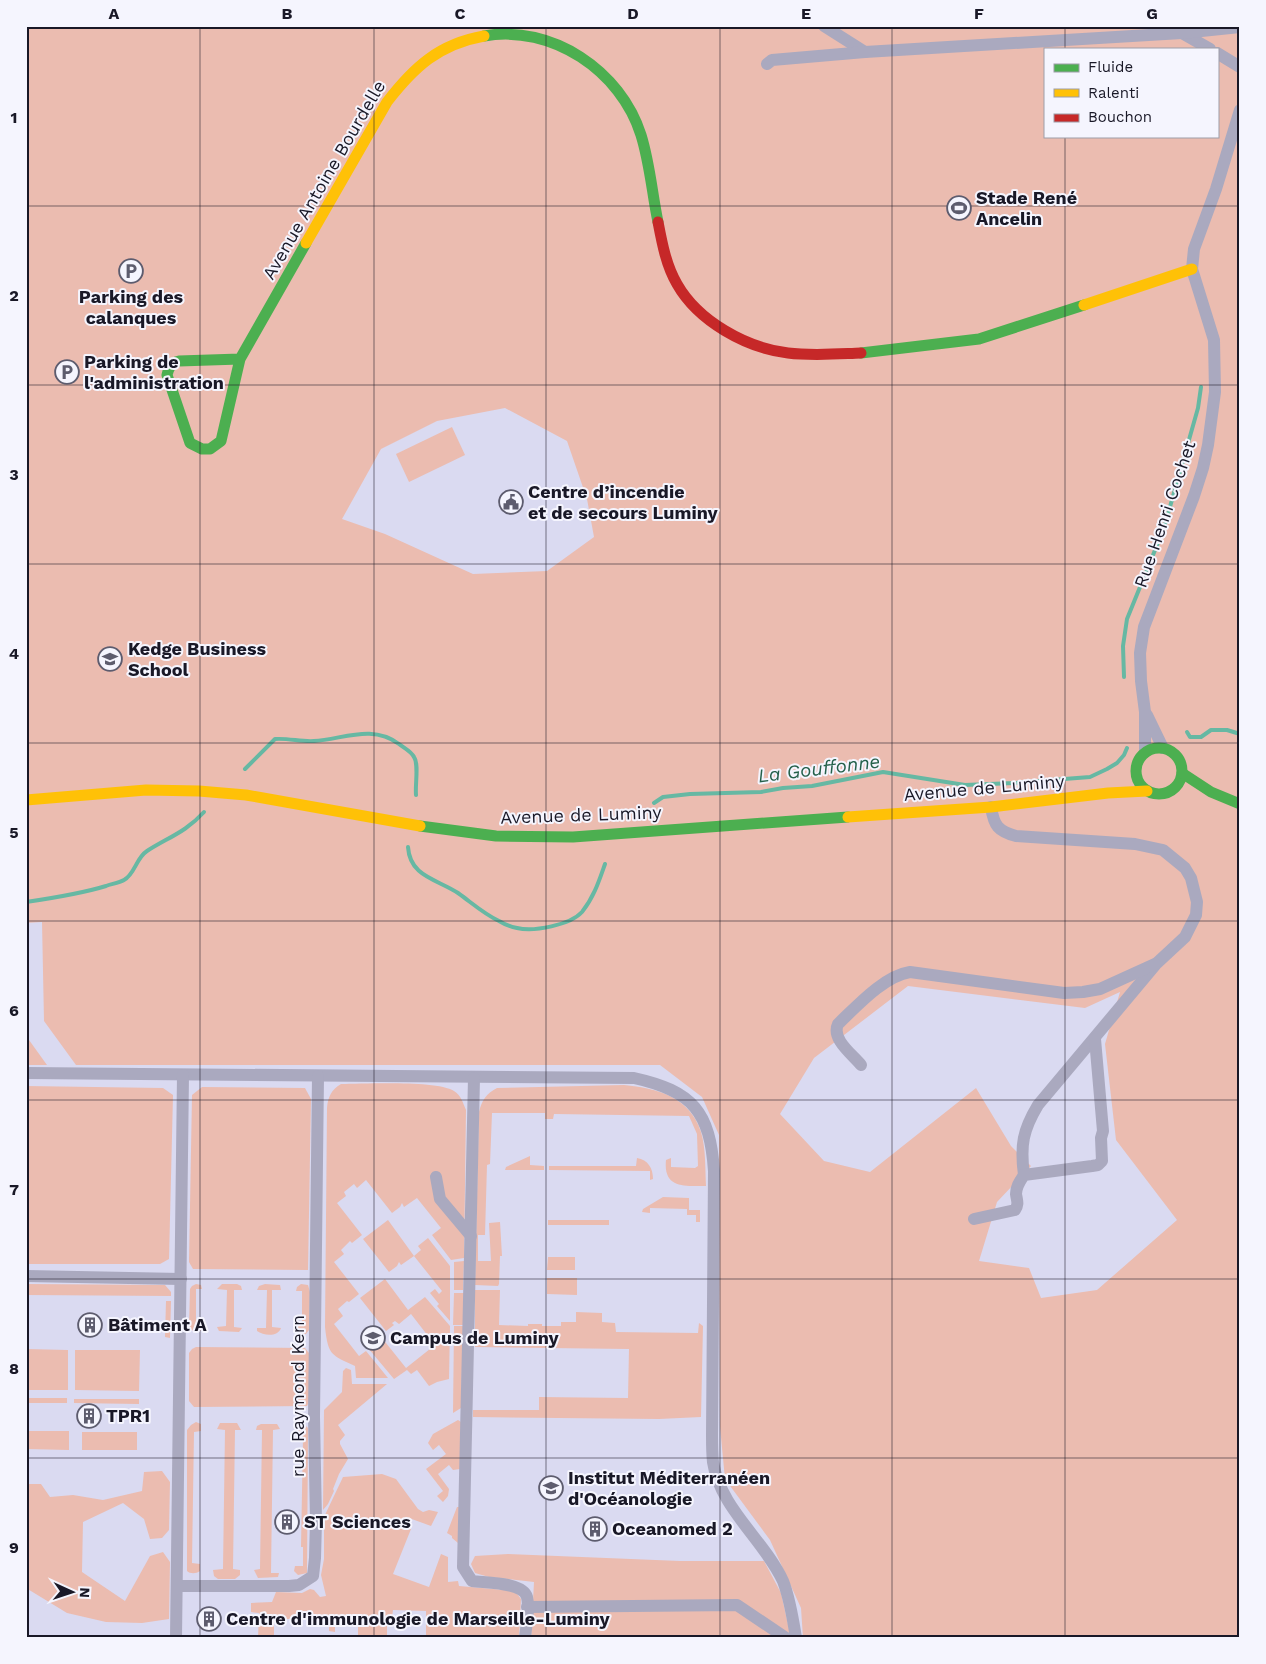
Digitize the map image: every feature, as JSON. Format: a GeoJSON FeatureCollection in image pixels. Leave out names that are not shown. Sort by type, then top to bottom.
{"type":"FeatureCollection","features":[{"type":"Feature","properties":{"kind":"street"},"geometry":{"type":"LineString","coordinates":[[824,26],[865,52]]}},
{"type":"Feature","properties":{"kind":"street"},"geometry":{"type":"LineString","coordinates":[[766,64],[772,60],[865,52],[1182,33],[1240,27]]}},
{"type":"Feature","properties":{"kind":"street"},"geometry":{"type":"LineString","coordinates":[[1182,33],[1208,48]]}},
{"type":"Feature","properties":{"kind":"street","name":"Avenue Antoine Bourdelle"},"geometry":{"type":"LineString","coordinates":[[240,359],[179,361],[169,366],[167,376],[190,443],[200,450],[213,449],[221,441],[240,359],[387,102],[403,81],[422,62],[445,48],[467,40],[493,34],[538,38],[553,42],[596,67],[610,79],[632,110],[644,144],[664,249],[673,276],[679,287],[699,311],[722,330],[751,342],[784,353],[822,354],[951,344],[979,339],[1192,269]]}},
{"type":"Feature","properties":{"kind":"street"},"geometry":{"type":"LineString","coordinates":[[1218,54],[1240,67]]}},
{"type":"Feature","properties":{"kind":"street"},"geometry":{"type":"LineString","coordinates":[[1192,269],[1194,248],[1216,189],[1240,110]]}},
{"type":"Feature","properties":{"kind":"street","name":"Rue Henri Cochet"},"geometry":{"type":"LineString","coordinates":[[1145,752],[1145,712],[1140,654],[1144,627],[1203,468],[1213,415],[1216,365],[1214,340],[1192,269]]}},
{"type":"Feature","properties":{"kind":"street","name":"Rue Henri Cochet"},"geometry":{"type":"LineString","coordinates":[[1145,712],[1163,748]]}},
{"type":"Feature","properties":{"kind":"street"},"geometry":{"type":"LineString","coordinates":[[1163,748],[1174,753],[1180,762],[1182,773],[1179,782],[1174,788],[1169,792],[1158,794],[1147,791],[1139,783],[1129,778],[1145,752],[1151,749],[1163,748]]}},
{"type":"Feature","properties":{"kind":"street"},"geometry":{"type":"LineString","coordinates":[[1182,773],[1211,792],[1240,804]]}},
{"type":"Feature","properties":{"kind":"street","name":"Avenue de Luminy"},"geometry":{"type":"LineString","coordinates":[[1108,791],[1129,778]]}},
{"type":"Feature","properties":{"kind":"street"},"geometry":{"type":"LineString","coordinates":[[1174,788],[1211,792]]}},
{"type":"Feature","properties":{"kind":"street","name":"Avenue de Luminy"},"geometry":{"type":"LineString","coordinates":[[26,800],[146,790],[199,791],[246,795],[451,831],[496,836],[573,837],[991,807],[1108,791],[1147,791]]}},
{"type":"Feature","properties":{"kind":"street"},"geometry":{"type":"LineString","coordinates":[[974,1219],[1015,1210],[1018,1205],[1016,1193],[1018,1183],[1024,1174],[1021,1155],[1023,1138],[1029,1121],[1038,1105],[1157,963],[1184,937],[1196,915],[1197,902],[1191,878],[1185,868],[1163,850],[1150,846],[1016,836],[998,828],[993,820],[991,807]]}},
{"type":"Feature","properties":{"kind":"street"},"geometry":{"type":"LineString","coordinates":[[861,1065],[839,1041],[836,1028],[862,1001],[901,973],[910,972],[1064,993],[1100,989],[1157,963]]}},
{"type":"Feature","properties":{"kind":"street"},"geometry":{"type":"LineString","coordinates":[[1024,1174],[1092,1166],[1102,1161],[1101,1138],[1103,1130],[1095,1038]]}},
{"type":"Feature","properties":{"kind":"street"},"geometry":{"type":"LineString","coordinates":[[26,1073],[184,1076],[634,1078],[658,1083],[680,1094],[697,1109],[708,1132],[714,1171],[712,1435],[714,1463],[720,1483],[729,1502],[767,1554],[783,1582],[793,1615],[796,1638]]}},
{"type":"Feature","properties":{"kind":"street"},"geometry":{"type":"LineString","coordinates":[[176,1638],[184,1076]]}},
{"type":"Feature","properties":{"kind":"street","name":"rue Raymond Kern"},"geometry":{"type":"LineString","coordinates":[[177,1586],[289,1586],[299,1585],[313,1576],[316,1558],[314,1411],[318,1076]]}},
{"type":"Feature","properties":{"kind":"street"},"geometry":{"type":"LineString","coordinates":[[474,1078],[463,1567],[472,1581],[518,1586],[525,1592],[528,1599],[525,1638]]}},
{"type":"Feature","properties":{"kind":"street"},"geometry":{"type":"LineString","coordinates":[[436,1178],[440,1199],[471,1236]]}},
{"type":"Feature","properties":{"kind":"street"},"geometry":{"type":"LineString","coordinates":[[26,1276],[181,1279]]}},
{"type":"Feature","properties":{"kind":"street"},"geometry":{"type":"LineString","coordinates":[[527,1607],[737,1605],[786,1638]]}},
{"type":"Feature","properties":{"kind":"shaded area"},"geometry":{"type":"Polygon","coordinates":[[[26,26],[1240,26],[1240,1638],[803,1638],[801,1608],[770,1540],[725,1479],[720,1427],[719,1135],[702,1097],[660,1065],[76,1065],[44,1021],[42,922],[26,923],[26,26]],[[505,408],[437,421],[381,449],[342,519],[385,534],[473,574],[547,571],[594,537],[587,499],[567,441],[505,408]],[[908,986],[814,1058],[780,1114],[824,1161],[870,1172],[976,1088],[1011,1146],[1031,1166],[997,1202],[979,1261],[1029,1268],[1041,1298],[1097,1290],[1177,1220],[1116,1140],[1105,1044],[1120,992],[1085,1008],[908,986]]]}},
{"type":"Feature","properties":{"kind":"shaded area"},"geometry":{"type":"Polygon","coordinates":[[[452,427],[465,455],[409,482],[396,454],[452,427]]]}},
{"type":"Feature","properties":{"kind":"shaded area"},"geometry":{"type":"Polygon","coordinates":[[[26,1039],[29,1040],[47,1065],[26,1065],[26,1039]]]}},
{"type":"Feature","properties":{"kind":"shaded area"},"geometry":{"type":"Polygon","coordinates":[[[341,1084],[432,1085],[454,1091],[462,1099],[466,1110],[464,1258],[451,1260],[432,1235],[441,1228],[417,1198],[404,1207],[402,1203],[392,1213],[366,1180],[357,1188],[354,1184],[344,1192],[346,1196],[337,1203],[362,1235],[352,1243],[350,1241],[341,1250],[344,1254],[334,1262],[359,1294],[338,1309],[343,1316],[334,1324],[359,1356],[366,1351],[388,1378],[356,1378],[355,1366],[332,1353],[326,1336],[327,1108],[331,1094],[341,1084]]]}},
{"type":"Feature","properties":{"kind":"shaded area"},"geometry":{"type":"Polygon","coordinates":[[[26,1086],[163,1088],[173,1095],[169,1259],[160,1264],[26,1264],[26,1086]]]}},
{"type":"Feature","properties":{"kind":"shaded area"},"geometry":{"type":"Polygon","coordinates":[[[636,1086],[671,1096],[689,1110],[696,1120],[703,1139],[706,1186],[677,1184],[668,1176],[666,1169],[666,1160],[671,1158],[671,1167],[695,1168],[698,1166],[697,1134],[689,1116],[554,1114],[553,1119],[545,1119],[545,1113],[492,1113],[490,1164],[487,1165],[485,1235],[478,1235],[478,1261],[491,1261],[489,1223],[500,1222],[502,1256],[500,1256],[498,1286],[475,1285],[479,1112],[485,1098],[497,1088],[636,1086]]]}},
{"type":"Feature","properties":{"kind":"shaded area"},"geometry":{"type":"Polygon","coordinates":[[[202,1087],[305,1088],[311,1099],[308,1270],[193,1269],[189,1262],[192,1095],[202,1087]]]}},
{"type":"Feature","properties":{"kind":"shaded area"},"geometry":{"type":"Polygon","coordinates":[[[530,1156],[530,1165],[544,1166],[544,1170],[505,1170],[506,1167],[530,1156]]]}},
{"type":"Feature","properties":{"kind":"shaded area"},"geometry":{"type":"Polygon","coordinates":[[[637,1158],[649,1165],[653,1179],[650,1180],[650,1171],[549,1170],[549,1166],[636,1166],[637,1158]]]}},
{"type":"Feature","properties":{"kind":"shaded area"},"geometry":{"type":"Polygon","coordinates":[[[663,1197],[689,1198],[689,1210],[700,1210],[700,1222],[696,1222],[696,1215],[687,1215],[687,1209],[650,1208],[650,1213],[642,1212],[643,1209],[663,1197]]]}},
{"type":"Feature","properties":{"kind":"shaded area"},"geometry":{"type":"Polygon","coordinates":[[[388,1220],[414,1256],[401,1265],[399,1262],[389,1272],[363,1239],[388,1220]]]}},
{"type":"Feature","properties":{"kind":"shaded area"},"geometry":{"type":"Polygon","coordinates":[[[548,1220],[609,1220],[609,1225],[548,1225],[548,1220]]]}},
{"type":"Feature","properties":{"kind":"shaded area"},"geometry":{"type":"Polygon","coordinates":[[[428,1238],[450,1266],[450,1321],[437,1306],[439,1304],[430,1293],[435,1289],[439,1294],[442,1291],[414,1256],[421,1250],[418,1246],[428,1238]]]}},
{"type":"Feature","properties":{"kind":"shaded area"},"geometry":{"type":"Polygon","coordinates":[[[548,1257],[575,1257],[575,1270],[547,1270],[548,1257]]]}},
{"type":"Feature","properties":{"kind":"shaded area"},"geometry":{"type":"Polygon","coordinates":[[[464,1261],[463,1290],[454,1290],[454,1262],[464,1261]]]}},
{"type":"Feature","properties":{"kind":"shaded area"},"geometry":{"type":"Polygon","coordinates":[[[547,1278],[577,1278],[577,1295],[547,1294],[547,1278]]]}},
{"type":"Feature","properties":{"kind":"shaded area"},"geometry":{"type":"Polygon","coordinates":[[[385,1279],[408,1310],[425,1297],[450,1326],[449,1379],[429,1386],[417,1370],[411,1374],[407,1370],[394,1379],[368,1348],[382,1338],[406,1368],[435,1345],[411,1314],[399,1324],[395,1321],[392,1323],[394,1325],[386,1331],[360,1298],[385,1279]]]}},
{"type":"Feature","properties":{"kind":"shaded area"},"geometry":{"type":"Polygon","coordinates":[[[26,1284],[165,1285],[171,1292],[171,1296],[26,1295],[26,1284]]]}},
{"type":"Feature","properties":{"kind":"shaded area"},"geometry":{"type":"Polygon","coordinates":[[[196,1284],[201,1285],[202,1289],[196,1289],[196,1327],[203,1327],[202,1330],[194,1332],[189,1327],[190,1289],[196,1284]]]}},
{"type":"Feature","properties":{"kind":"shaded area"},"geometry":{"type":"Polygon","coordinates":[[[222,1284],[237,1284],[241,1286],[242,1290],[234,1290],[234,1327],[242,1328],[239,1332],[219,1331],[217,1327],[226,1326],[227,1290],[217,1289],[222,1284]]]}},
{"type":"Feature","properties":{"kind":"shaded area"},"geometry":{"type":"Polygon","coordinates":[[[265,1284],[280,1285],[281,1290],[272,1290],[272,1327],[281,1328],[277,1333],[270,1335],[257,1331],[257,1328],[266,1328],[267,1290],[257,1290],[259,1286],[265,1284]]]}},
{"type":"Feature","properties":{"kind":"shaded area"},"geometry":{"type":"Polygon","coordinates":[[[301,1284],[308,1285],[310,1292],[309,1330],[306,1334],[298,1335],[295,1331],[295,1326],[302,1325],[302,1291],[296,1291],[297,1287],[301,1284]]]}},
{"type":"Feature","properties":{"kind":"shaded area"},"geometry":{"type":"Polygon","coordinates":[[[475,1290],[500,1290],[499,1325],[528,1326],[528,1324],[542,1324],[542,1326],[561,1326],[561,1322],[576,1322],[576,1312],[602,1313],[602,1322],[615,1323],[616,1332],[698,1333],[699,1323],[703,1326],[701,1417],[659,1419],[473,1417],[473,1410],[539,1410],[539,1397],[628,1398],[629,1349],[475,1347],[475,1290]]]}},
{"type":"Feature","properties":{"kind":"shaded area"},"geometry":{"type":"Polygon","coordinates":[[[454,1293],[464,1293],[463,1325],[453,1325],[454,1293]]]}},
{"type":"Feature","properties":{"kind":"shaded area"},"geometry":{"type":"Polygon","coordinates":[[[166,1301],[171,1301],[170,1338],[165,1337],[166,1301]]]}},
{"type":"Feature","properties":{"kind":"shaded area"},"geometry":{"type":"Polygon","coordinates":[[[454,1326],[463,1326],[461,1408],[453,1413],[454,1326]]]}},
{"type":"Feature","properties":{"kind":"shaded area"},"geometry":{"type":"Polygon","coordinates":[[[196,1347],[305,1348],[309,1353],[309,1402],[307,1406],[194,1407],[189,1401],[189,1353],[196,1347]]]}},
{"type":"Feature","properties":{"kind":"shaded area"},"geometry":{"type":"Polygon","coordinates":[[[26,1349],[68,1350],[68,1390],[26,1390],[26,1349]]]}},
{"type":"Feature","properties":{"kind":"shaded area"},"geometry":{"type":"Polygon","coordinates":[[[75,1350],[140,1350],[139,1391],[75,1390],[75,1350]]]}},
{"type":"Feature","properties":{"kind":"shaded area"},"geometry":{"type":"Polygon","coordinates":[[[346,1368],[351,1370],[352,1384],[387,1384],[338,1425],[345,1435],[340,1444],[348,1459],[339,1474],[328,1504],[323,1510],[324,1410],[342,1392],[343,1371],[346,1368]]]}},
{"type":"Feature","properties":{"kind":"shaded area"},"geometry":{"type":"Polygon","coordinates":[[[26,1398],[67,1398],[67,1403],[26,1403],[26,1398]]]}},
{"type":"Feature","properties":{"kind":"shaded area"},"geometry":{"type":"Polygon","coordinates":[[[74,1399],[139,1399],[139,1404],[74,1403],[74,1399]]]}},
{"type":"Feature","properties":{"kind":"shaded area"},"geometry":{"type":"Polygon","coordinates":[[[458,1420],[461,1422],[460,1469],[453,1470],[449,1465],[438,1474],[449,1489],[448,1496],[443,1502],[437,1496],[443,1491],[426,1469],[446,1454],[439,1445],[433,1450],[428,1443],[433,1434],[458,1420]]]}},
{"type":"Feature","properties":{"kind":"shaded area"},"geometry":{"type":"Polygon","coordinates":[[[196,1422],[201,1424],[201,1431],[194,1432],[192,1563],[200,1564],[200,1571],[190,1573],[187,1571],[187,1430],[196,1422]]]}},
{"type":"Feature","properties":{"kind":"shaded area"},"geometry":{"type":"Polygon","coordinates":[[[220,1423],[237,1423],[241,1430],[235,1430],[233,1569],[240,1570],[240,1575],[235,1579],[218,1579],[214,1576],[213,1570],[223,1569],[225,1430],[217,1429],[220,1423]]]}},
{"type":"Feature","properties":{"kind":"shaded area"},"geometry":{"type":"Polygon","coordinates":[[[261,1424],[277,1424],[280,1429],[273,1430],[271,1573],[279,1573],[278,1577],[258,1578],[254,1570],[260,1569],[262,1430],[256,1430],[257,1426],[261,1424]]]}},
{"type":"Feature","properties":{"kind":"shaded area"},"geometry":{"type":"Polygon","coordinates":[[[304,1424],[308,1428],[307,1573],[298,1575],[294,1571],[295,1566],[303,1566],[303,1547],[301,1547],[303,1437],[302,1434],[297,1434],[296,1426],[304,1424]]]}},
{"type":"Feature","properties":{"kind":"shaded area"},"geometry":{"type":"Polygon","coordinates":[[[26,1431],[69,1431],[69,1450],[26,1449],[26,1431]]]}},
{"type":"Feature","properties":{"kind":"shaded area"},"geometry":{"type":"Polygon","coordinates":[[[82,1432],[137,1432],[137,1450],[82,1450],[82,1432]]]}},
{"type":"Feature","properties":{"kind":"shaded area"},"geometry":{"type":"Polygon","coordinates":[[[162,1471],[170,1482],[169,1530],[162,1538],[150,1539],[144,1519],[123,1503],[83,1522],[82,1572],[125,1601],[150,1556],[163,1552],[170,1562],[169,1619],[142,1623],[106,1622],[67,1613],[26,1588],[26,1484],[41,1484],[50,1497],[73,1495],[103,1500],[142,1491],[144,1472],[162,1471]]]}},
{"type":"Feature","properties":{"kind":"shaded area"},"geometry":{"type":"Polygon","coordinates":[[[382,1474],[396,1479],[418,1509],[423,1512],[429,1510],[438,1512],[431,1526],[409,1518],[406,1527],[411,1529],[393,1574],[429,1587],[441,1554],[448,1557],[448,1582],[458,1581],[459,1586],[515,1591],[521,1599],[519,1638],[426,1638],[426,1611],[393,1610],[392,1617],[387,1618],[387,1638],[358,1638],[358,1617],[335,1617],[335,1632],[329,1631],[329,1619],[274,1619],[274,1638],[258,1638],[259,1613],[251,1612],[251,1603],[272,1602],[276,1592],[302,1593],[310,1589],[314,1590],[320,1597],[326,1596],[321,1575],[324,1559],[324,1517],[343,1477],[382,1474]]]}},
{"type":"Feature","properties":{"kind":"shaded area"},"geometry":{"type":"Polygon","coordinates":[[[457,1507],[459,1507],[458,1543],[447,1533],[457,1507]]]}},
{"type":"Feature","properties":{"kind":"shaded area"},"geometry":{"type":"Polygon","coordinates":[[[508,1554],[680,1561],[764,1561],[781,1593],[791,1638],[531,1638],[534,1582],[489,1577],[475,1573],[471,1564],[475,1556],[508,1554]]]}},
{"type":"Feature","properties":{"kind":"waterway"},"geometry":{"type":"LineString","coordinates":[[1124,677],[1123,646],[1127,619],[1164,528],[1198,408],[1201,387]]}},
{"type":"Feature","properties":{"kind":"waterway","name":"La Gouffonne"},"geometry":{"type":"LineString","coordinates":[[1187,732],[1190,737],[1201,737],[1211,730],[1227,730],[1240,734]]}},
{"type":"Feature","properties":{"kind":"waterway","name":"La Gouffonne"},"geometry":{"type":"LineString","coordinates":[[245,769],[275,739],[314,741],[358,734],[379,735],[389,738],[413,755],[416,764],[416,795]]}},
{"type":"Feature","properties":{"kind":"waterway","name":"La Gouffonne"},"geometry":{"type":"LineString","coordinates":[[654,803],[663,797],[690,794],[761,792],[812,786],[883,772],[965,785],[1090,777],[1117,763],[1127,748]]}},
{"type":"Feature","properties":{"kind":"waterway","name":"La Gouffonne"},"geometry":{"type":"LineString","coordinates":[[26,902],[76,894],[122,881],[131,874],[143,854],[184,829],[204,812]]}},
{"type":"Feature","properties":{"kind":"waterway","name":"La Gouffonne"},"geometry":{"type":"LineString","coordinates":[[408,847],[414,865],[426,876],[450,888],[494,918],[510,926],[524,929],[561,924],[576,917],[590,901],[605,864]]}},
{"type":"Feature","properties":{"kind":"traffic: fast"},"geometry":{"type":"LineString","coordinates":[[484,36],[509,34],[534,37],[558,45],[581,57],[600,72],[618,91],[631,112],[641,135],[649,168],[658,222]]}},
{"type":"Feature","properties":{"kind":"traffic: fast"},"geometry":{"type":"LineString","coordinates":[[240,359],[179,361],[172,364],[167,375],[190,443],[202,449],[210,449],[221,441],[240,359],[306,243]]}},
{"type":"Feature","properties":{"kind":"traffic: fast"},"geometry":{"type":"LineString","coordinates":[[861,353],[979,339],[1084,305]]}},
{"type":"Feature","properties":{"kind":"traffic: fast"},"geometry":{"type":"LineString","coordinates":[[1154,748],[1164,748],[1178,758],[1182,771],[1178,784],[1172,790],[1164,794],[1154,794],[1140,784],[1136,776],[1136,766],[1146,752],[1154,748]]}},
{"type":"Feature","properties":{"kind":"traffic: fast"},"geometry":{"type":"LineString","coordinates":[[1182,773],[1211,792],[1240,804]]}},
{"type":"Feature","properties":{"kind":"traffic: fast"},"geometry":{"type":"LineString","coordinates":[[420,826],[496,836],[573,837],[848,817]]}},
{"type":"Feature","properties":{"kind":"traffic: slow"},"geometry":{"type":"LineString","coordinates":[[306,243],[387,102],[397,89],[418,68],[441,51],[484,36]]}},
{"type":"Feature","properties":{"kind":"traffic: slow"},"geometry":{"type":"LineString","coordinates":[[1084,305],[1192,269]]}},
{"type":"Feature","properties":{"kind":"traffic: slow"},"geometry":{"type":"LineString","coordinates":[[26,800],[146,790],[199,791],[246,795],[420,826]]}},
{"type":"Feature","properties":{"kind":"traffic: slow"},"geometry":{"type":"LineString","coordinates":[[848,817],[991,807],[1108,793],[1147,791]]}},
{"type":"Feature","properties":{"kind":"traffic: jam"},"geometry":{"type":"LineString","coordinates":[[658,222],[667,262],[677,284],[697,310],[725,331],[756,345],[788,353],[815,355],[861,353]]}},
{"type":"Feature","properties":{"kind":"place","name":"Stade René Ancelin"},"geometry":{"type":"Point","coordinates":[959,208]}},
{"type":"Feature","properties":{"kind":"place","name":"Parking des calanques"},"geometry":{"type":"Point","coordinates":[131,271]}},
{"type":"Feature","properties":{"kind":"place","name":"Parking de l'administration"},"geometry":{"type":"Point","coordinates":[67,372]}},
{"type":"Feature","properties":{"kind":"place","name":"Centre d’incendie et de secours Luminy"},"geometry":{"type":"Point","coordinates":[511,502]}},
{"type":"Feature","properties":{"kind":"place","name":"Kedge Business School"},"geometry":{"type":"Point","coordinates":[110,659]}},
{"type":"Feature","properties":{"kind":"place","name":"Bâtiment A"},"geometry":{"type":"Point","coordinates":[90,1325]}},
{"type":"Feature","properties":{"kind":"place","name":"Campus de Luminy"},"geometry":{"type":"Point","coordinates":[373,1338]}},
{"type":"Feature","properties":{"kind":"place","name":"TPR1"},"geometry":{"type":"Point","coordinates":[89,1416]}},
{"type":"Feature","properties":{"kind":"place","name":"Institut Méditerranéen d'Océanologie"},"geometry":{"type":"Point","coordinates":[551,1488]}},
{"type":"Feature","properties":{"kind":"place","name":"ST Sciences"},"geometry":{"type":"Point","coordinates":[287,1522]}},
{"type":"Feature","properties":{"kind":"place","name":"Oceanomed 2"},"geometry":{"type":"Point","coordinates":[595,1529]}},
{"type":"Feature","properties":{"kind":"place","name":"Centre d'immunologie de Marseille-Luminy"},"geometry":{"type":"Point","coordinates":[209,1619]}}]}
